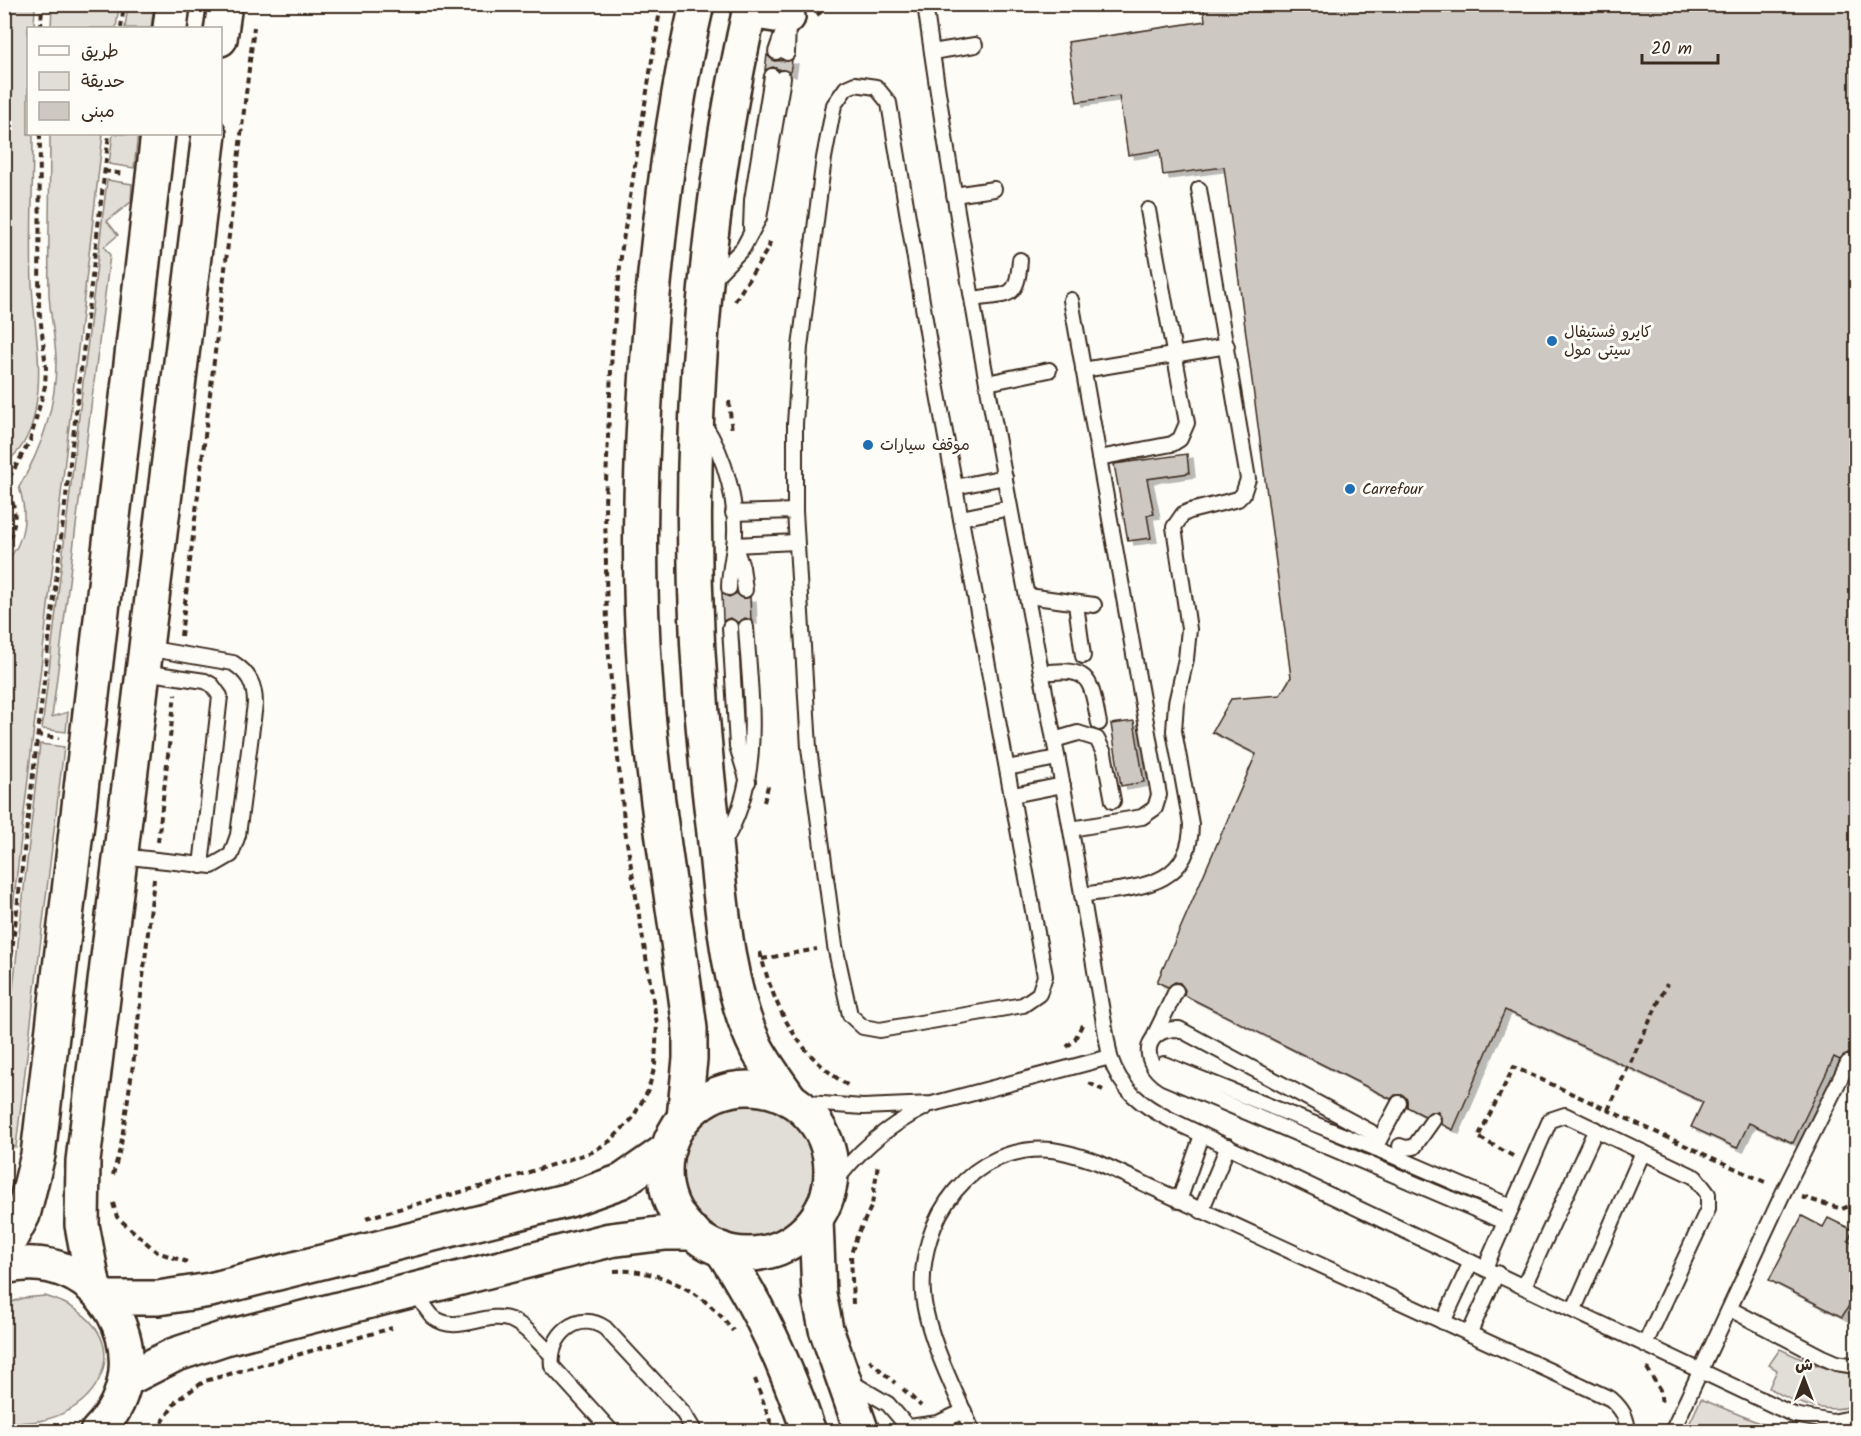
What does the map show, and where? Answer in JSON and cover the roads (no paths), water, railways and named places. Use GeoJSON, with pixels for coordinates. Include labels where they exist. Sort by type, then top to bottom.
{"type":"FeatureCollection","features":[{"type":"Feature","properties":{"kind":"street"},"geometry":{"type":"LineString","coordinates":[[170,27],[173,4]]}},
{"type":"Feature","properties":{"kind":"street"},"geometry":{"type":"LineString","coordinates":[[222,27],[225,4]]}},
{"type":"Feature","properties":{"kind":"street"},"geometry":{"type":"LineString","coordinates":[[684,1118],[690,1059],[690,1029],[645,676],[640,568],[640,461],[657,246],[672,139],[697,4]]}},
{"type":"Feature","properties":{"kind":"street"},"geometry":{"type":"LineString","coordinates":[[792,11],[750,8],[732,98],[706,285],[697,414],[695,576],[698,669],[719,889],[745,1020],[762,1057],[793,1101]]}},
{"type":"Feature","properties":{"kind":"street"},"geometry":{"type":"LineString","coordinates":[[4,1251],[23,1215],[38,1155],[158,135]]}},
{"type":"Feature","properties":{"kind":"street"},"geometry":{"type":"LineString","coordinates":[[99,1293],[85,1246],[81,1193],[209,135]]}},
{"type":"Feature","properties":{"kind":"street"},"geometry":{"type":"LineString","coordinates":[[125,1380],[174,1355],[199,1346],[610,1240],[666,1233],[707,1241],[741,1254],[763,1253],[783,1247],[801,1236],[816,1221],[830,1189],[832,1173],[826,1140],[808,1113],[793,1101],[770,1091],[746,1088],[722,1092],[701,1102],[684,1118],[668,1149],[665,1167],[669,1195],[681,1220],[707,1241],[740,1278],[774,1338],[809,1431]]}},
{"type":"Feature","properties":{"kind":"street"},"geometry":{"type":"LineString","coordinates":[[99,1293],[158,1298],[210,1290],[569,1200],[622,1181],[668,1149]]}},
{"type":"Feature","properties":{"kind":"street"},"geometry":{"type":"LineString","coordinates":[[816,1221],[819,1294],[826,1329],[862,1431]]}},
{"type":"Feature","properties":{"kind":"street"},"geometry":{"type":"LineString","coordinates":[[4,1267],[19,1264],[46,1265],[71,1273],[99,1293],[117,1316],[124,1337],[127,1359],[125,1380],[111,1416],[97,1431]]}},
{"type":"Feature","properties":{"kind":"lane"},"geometry":{"type":"LineString","coordinates":[[925,4],[954,195],[1071,829],[1110,1058],[1124,1086],[1141,1104],[1202,1135],[1794,1415],[1832,1422],[1857,1417]]}},
{"type":"Feature","properties":{"kind":"lane"},"geometry":{"type":"LineString","coordinates":[[782,53],[792,11]]}},
{"type":"Feature","properties":{"kind":"lane"},"geometry":{"type":"LineString","coordinates":[[932,52],[975,45]]}},
{"type":"Feature","properties":{"kind":"lane"},"geometry":{"type":"LineString","coordinates":[[706,285],[732,262],[751,233],[761,209],[778,77]]}},
{"type":"Feature","properties":{"kind":"lane"},"geometry":{"type":"LineString","coordinates":[[855,84],[876,87],[889,103],[955,487],[1046,976],[1042,989],[1034,999],[1017,1006],[871,1030],[856,1022],[847,1007],[835,946],[809,748],[795,511],[795,424],[800,346],[824,158],[834,105],[846,88],[855,84]]}},
{"type":"Feature","properties":{"kind":"lane"},"geometry":{"type":"LineString","coordinates":[[954,195],[994,189]]}},
{"type":"Feature","properties":{"kind":"lane"},"geometry":{"type":"LineString","coordinates":[[1082,895],[1152,884],[1166,877],[1186,854],[1191,840],[1191,824],[1174,731],[1176,703],[1186,659],[1189,629],[1174,527],[1183,514],[1238,499],[1247,487],[1248,472],[1199,189]]}},
{"type":"Feature","properties":{"kind":"lane"},"geometry":{"type":"LineString","coordinates":[[1099,458],[1172,444],[1180,439],[1187,423],[1148,210]]}},
{"type":"Feature","properties":{"kind":"lane"},"geometry":{"type":"LineString","coordinates":[[973,299],[1006,294],[1016,288],[1020,260]]}},
{"type":"Feature","properties":{"kind":"lane"},"geometry":{"type":"LineString","coordinates":[[1071,300],[1158,801],[1155,808],[1142,817],[1071,829]]}},
{"type":"Feature","properties":{"kind":"lane"},"geometry":{"type":"LineString","coordinates":[[1083,370],[1227,346]]}},
{"type":"Feature","properties":{"kind":"lane"},"geometry":{"type":"LineString","coordinates":[[987,383],[1049,370]]}},
{"type":"Feature","properties":{"kind":"lane"},"geometry":{"type":"LineString","coordinates":[[697,414],[720,453],[730,490],[734,545],[729,588]]}},
{"type":"Feature","properties":{"kind":"lane"},"geometry":{"type":"LineString","coordinates":[[955,487],[1005,477]]}},
{"type":"Feature","properties":{"kind":"lane"},"geometry":{"type":"LineString","coordinates":[[961,518],[1010,508]]}},
{"type":"Feature","properties":{"kind":"lane"},"geometry":{"type":"LineString","coordinates":[[733,513],[795,511]]}},
{"type":"Feature","properties":{"kind":"lane"},"geometry":{"type":"LineString","coordinates":[[734,545],[796,542]]}},
{"type":"Feature","properties":{"kind":"lane"},"geometry":{"type":"LineString","coordinates":[[734,545],[742,567],[745,590]]}},
{"type":"Feature","properties":{"kind":"lane"},"geometry":{"type":"LineString","coordinates":[[1028,596],[1094,605]]}},
{"type":"Feature","properties":{"kind":"lane"},"geometry":{"type":"LineString","coordinates":[[1076,604],[1083,656]]}},
{"type":"Feature","properties":{"kind":"lane"},"geometry":{"type":"LineString","coordinates":[[730,627],[737,746],[748,782]]}},
{"type":"Feature","properties":{"kind":"lane"},"geometry":{"type":"LineString","coordinates":[[717,854],[736,820],[748,782],[753,744],[746,627]]}},
{"type":"Feature","properties":{"kind":"lane"},"geometry":{"type":"LineString","coordinates":[[120,856],[201,866],[223,863],[236,846],[255,691],[251,680],[233,663],[179,653],[144,660]]}},
{"type":"Feature","properties":{"kind":"lane"},"geometry":{"type":"LineString","coordinates":[[144,660],[177,676],[212,685],[220,696],[221,704],[201,866]]}},
{"type":"Feature","properties":{"kind":"lane"},"geometry":{"type":"LineString","coordinates":[[1042,673],[1065,670],[1081,675],[1092,688],[1099,723]]}},
{"type":"Feature","properties":{"kind":"lane"},"geometry":{"type":"LineString","coordinates":[[1054,740],[1078,733],[1097,739],[1104,753],[1113,801]]}},
{"type":"Feature","properties":{"kind":"lane"},"geometry":{"type":"LineString","coordinates":[[1007,768],[1058,758]]}},
{"type":"Feature","properties":{"kind":"lane"},"geometry":{"type":"LineString","coordinates":[[1012,795],[1063,785]]}},
{"type":"Feature","properties":{"kind":"lane"},"geometry":{"type":"LineString","coordinates":[[1155,1034],[1176,991]]}},
{"type":"Feature","properties":{"kind":"lane"},"geometry":{"type":"LineString","coordinates":[[1371,1132],[1179,1029],[1162,1031],[1151,1043],[1149,1050],[1151,1066],[1166,1078],[1505,1222]]}},
{"type":"Feature","properties":{"kind":"lane"},"geometry":{"type":"LineString","coordinates":[[793,1101],[863,1107],[932,1104],[1110,1058]]}},
{"type":"Feature","properties":{"kind":"lane"},"geometry":{"type":"LineString","coordinates":[[1672,1431],[1702,1371],[1784,1191],[1848,1063]]}},
{"type":"Feature","properties":{"kind":"lane"},"geometry":{"type":"LineString","coordinates":[[1164,1064],[1375,1148],[1512,1207]]}},
{"type":"Feature","properties":{"kind":"lane"},"geometry":{"type":"LineString","coordinates":[[1375,1148],[1399,1103]]}},
{"type":"Feature","properties":{"kind":"lane"},"geometry":{"type":"LineString","coordinates":[[830,1189],[842,1172],[871,1141],[891,1126],[932,1104]]}},
{"type":"Feature","properties":{"kind":"lane"},"geometry":{"type":"LineString","coordinates":[[1469,1334],[1505,1222],[1550,1120],[1565,1115],[1695,1177],[1706,1187],[1709,1201],[1646,1344]]}},
{"type":"Feature","properties":{"kind":"lane"},"geometry":{"type":"LineString","coordinates":[[1400,1146],[1414,1147],[1433,1120]]}},
{"type":"Feature","properties":{"kind":"lane"},"geometry":{"type":"LineString","coordinates":[[1524,1286],[1596,1129]]}},
{"type":"Feature","properties":{"kind":"lane"},"geometry":{"type":"LineString","coordinates":[[1179,1201],[1202,1135]]}},
{"type":"Feature","properties":{"kind":"lane"},"geometry":{"type":"LineString","coordinates":[[1202,1211],[1228,1146]]}},
{"type":"Feature","properties":{"kind":"lane"},"geometry":{"type":"LineString","coordinates":[[973,1431],[937,1342],[923,1296],[923,1274],[932,1230],[948,1197],[977,1169],[1001,1157],[1036,1150],[1053,1150],[1097,1162],[1611,1399],[1621,1408],[1628,1422],[1628,1431]]}},
{"type":"Feature","properties":{"kind":"lane"},"geometry":{"type":"LineString","coordinates":[[1574,1309],[1643,1152]]}},
{"type":"Feature","properties":{"kind":"lane"},"geometry":{"type":"LineString","coordinates":[[1443,1322],[1471,1262]]}},
{"type":"Feature","properties":{"kind":"lane"},"geometry":{"type":"LineString","coordinates":[[414,1290],[433,1317],[464,1324],[493,1318],[511,1320],[551,1353]]}},
{"type":"Feature","properties":{"kind":"lane"},"geometry":{"type":"LineString","coordinates":[[1730,1309],[1822,1357],[1836,1363],[1857,1365]]}},
{"type":"Feature","properties":{"kind":"lane"},"geometry":{"type":"LineString","coordinates":[[612,1431],[552,1366],[551,1353],[555,1341],[573,1324],[589,1321],[597,1323],[682,1411],[695,1431]]}},
{"type":"Feature","properties":{"kind":"lane"},"geometry":{"type":"LineString","coordinates":[[842,1377],[888,1404],[910,1429],[938,1423],[964,1411]]}},
{"type":"Feature","properties":{"kind":"place","name":"كايرو فستيفال سيتى مول"},"geometry":{"type":"Point","coordinates":[1552,341]}},
{"type":"Feature","properties":{"kind":"place","name":"موقف سيارات"},"geometry":{"type":"Point","coordinates":[868,445]}},
{"type":"Feature","properties":{"kind":"place","name":"Carrefour"},"geometry":{"type":"Point","coordinates":[1350,489]}}]}
